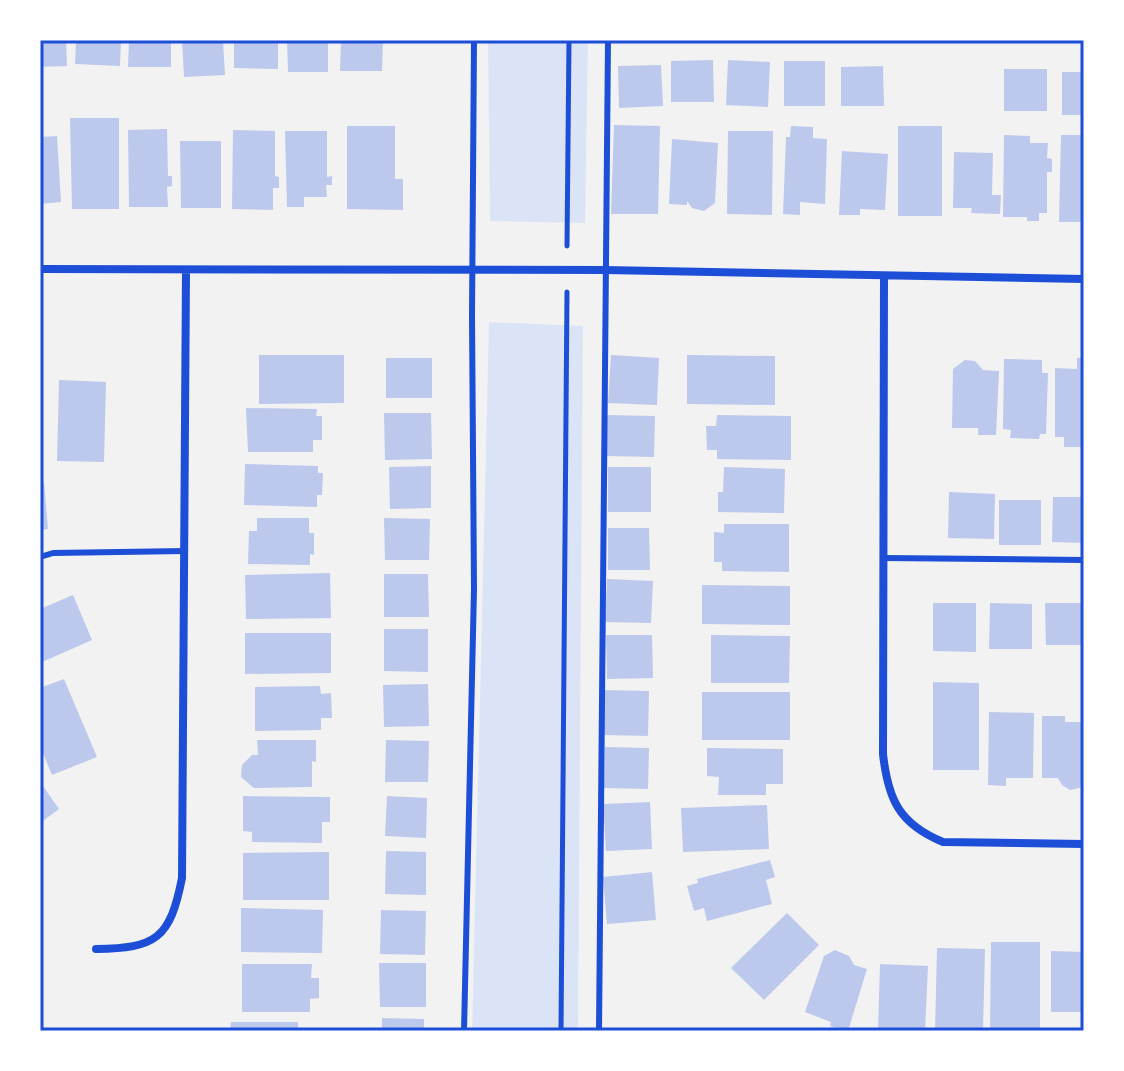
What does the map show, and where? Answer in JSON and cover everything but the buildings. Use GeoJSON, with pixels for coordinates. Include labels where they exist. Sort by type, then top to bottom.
{"type":"FeatureCollection","features":[{"type":"Feature","properties":{"kind":"street"},"geometry":{"type":"LineString","coordinates":[[40,269],[605,270],[1084,279]]}},
{"type":"Feature","properties":{"kind":"street"},"geometry":{"type":"LineString","coordinates":[[96,949],[131,948],[154,939],[170,919],[182,878],[186,271]]}},
{"type":"Feature","properties":{"kind":"street"},"geometry":{"type":"LineString","coordinates":[[884,277],[883,754],[888,790],[906,821],[924,834],[943,842],[1084,844]]}},
{"type":"Feature","properties":{"kind":"lane"},"geometry":{"type":"LineString","coordinates":[[464,1031],[474,589],[474,40]]}},
{"type":"Feature","properties":{"kind":"lane"},"geometry":{"type":"LineString","coordinates":[[599,1031],[608,40]]}},
{"type":"Feature","properties":{"kind":"lane"},"geometry":{"type":"LineString","coordinates":[[40,557],[53,553],[185,551]]}},
{"type":"Feature","properties":{"kind":"lane"},"geometry":{"type":"LineString","coordinates":[[883,558],[1084,560]]}},
{"type":"Feature","properties":{"kind":"path"},"geometry":{"type":"LineString","coordinates":[[567,246],[569,40]]}},
{"type":"Feature","properties":{"kind":"path"},"geometry":{"type":"LineString","coordinates":[[561,1031],[567,299]]}},
{"type":"Feature","properties":{"kind":"shaded area"},"geometry":{"type":"Polygon","coordinates":[[[488,40],[588,40],[585,223],[490,221],[488,40]]]}},
{"type":"Feature","properties":{"kind":"shaded area"},"geometry":{"type":"Polygon","coordinates":[[[489,322],[583,326],[578,1031],[472,1031],[489,322]]]}}]}
